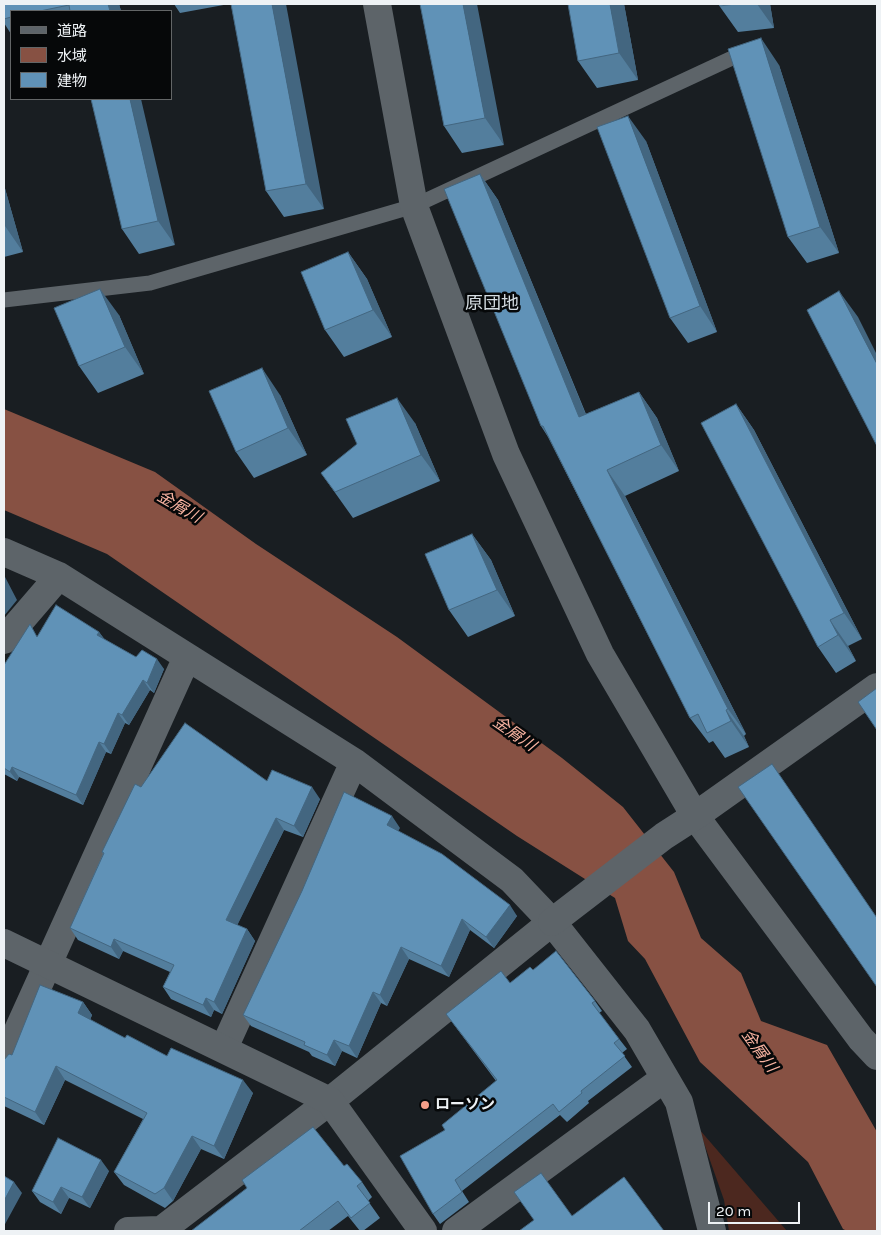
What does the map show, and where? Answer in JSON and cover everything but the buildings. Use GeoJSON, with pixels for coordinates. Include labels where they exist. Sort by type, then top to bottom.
{"type":"FeatureCollection","features":[{"type":"Feature","properties":{"kind":"street"},"geometry":{"type":"LineString","coordinates":[[377,4],[414,206],[506,454],[600,654],[695,816],[861,1039],[877,1056]]}},
{"type":"Feature","properties":{"kind":"street"},"geometry":{"type":"LineString","coordinates":[[4,552],[59,576],[354,762],[512,880],[552,922],[636,1030],[679,1102],[712,1231]]}},
{"type":"Feature","properties":{"kind":"street"},"geometry":{"type":"LineString","coordinates":[[4,640],[59,576]]}},
{"type":"Feature","properties":{"kind":"street"},"geometry":{"type":"LineString","coordinates":[[4,1061],[187,657]]}},
{"type":"Feature","properties":{"kind":"street"},"geometry":{"type":"LineString","coordinates":[[128,1231],[160,1231],[330,1101],[552,922],[664,836],[877,687]]}},
{"type":"Feature","properties":{"kind":"street"},"geometry":{"type":"LineString","coordinates":[[224,1048],[354,762]]}},
{"type":"Feature","properties":{"kind":"street"},"geometry":{"type":"LineString","coordinates":[[4,943],[48,962],[330,1101],[423,1231]]}},
{"type":"Feature","properties":{"kind":"street"},"geometry":{"type":"LineString","coordinates":[[456,1231],[665,1078]]}},
{"type":"Feature","properties":{"kind":"lane"},"geometry":{"type":"LineString","coordinates":[[4,300],[150,283],[414,206],[730,59]]}},
{"type":"Feature","properties":{"kind":"shaded area"},"geometry":{"type":"Polygon","coordinates":[[[699,1129],[787,1231],[729,1231],[724,1200],[699,1129]]]}},
{"type":"Feature","properties":{"kind":"water","name":"金屑川"},"geometry":{"type":"Polygon","coordinates":[[[4,409],[155,472],[256,544],[397,637],[562,758],[623,807],[674,872],[701,938],[741,973],[761,1021],[827,1045],[877,1132],[877,1231],[847,1231],[843,1229],[808,1162],[700,1062],[645,959],[628,941],[615,898],[517,836],[107,554],[4,510],[4,409]]]}},
{"type":"Feature","properties":{"kind":"place","name":"ローソン"},"geometry":{"type":"Point","coordinates":[425,1105]}},
{"type":"Feature","properties":{"kind":"district","name":"原団地"},"geometry":{"type":"Point","coordinates":[492,304]}}]}
